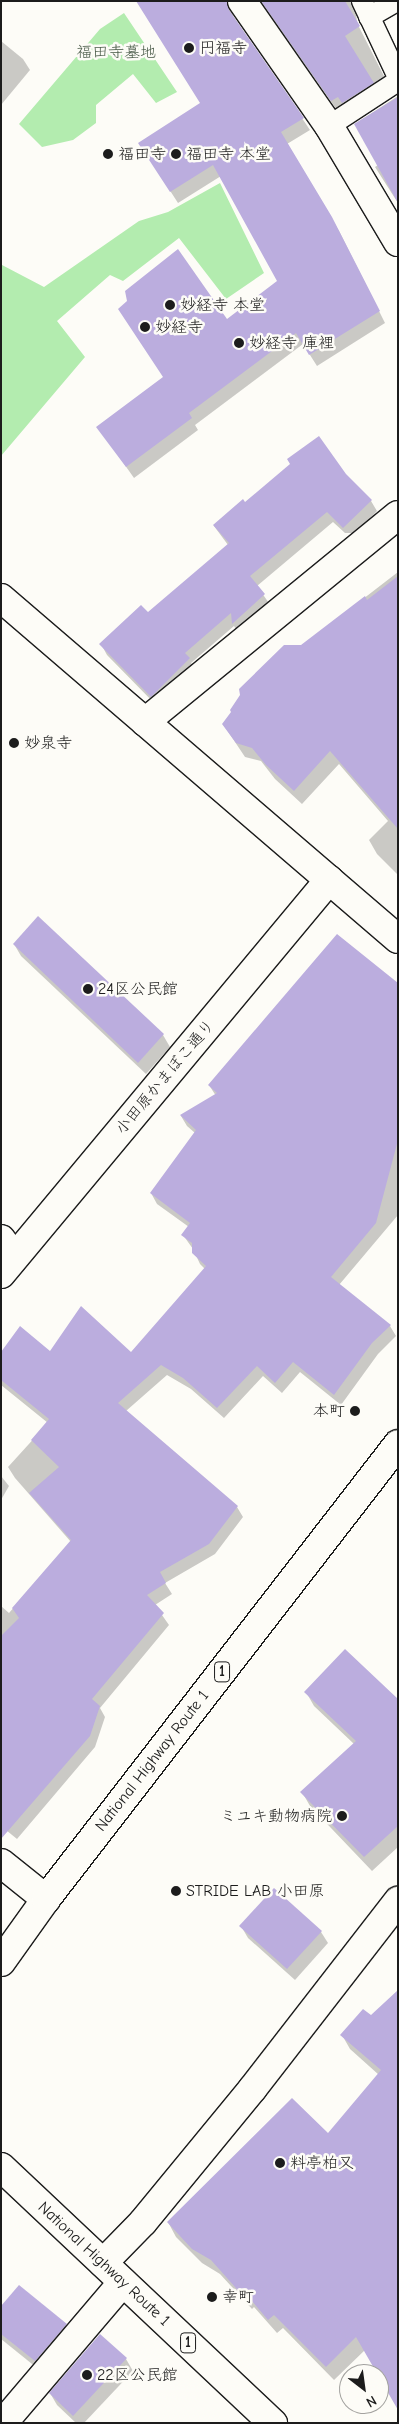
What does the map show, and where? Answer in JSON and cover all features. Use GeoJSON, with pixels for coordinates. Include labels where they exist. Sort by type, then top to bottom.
{"type":"FeatureCollection","features":[{"type":"Feature","properties":{"kind":"main road"},"geometry":{"type":"LineString","coordinates":[[242,1],[329,126],[398,242]]}},
{"type":"Feature","properties":{"kind":"main road"},"geometry":{"type":"LineString","coordinates":[[145,722],[398,515]]}},
{"type":"Feature","properties":{"kind":"main road"},"geometry":{"type":"LineString","coordinates":[[1,598],[398,939]]}},
{"type":"Feature","properties":{"kind":"main road","name":"小田原かまぼこ通り"},"geometry":{"type":"LineString","coordinates":[[6,1257],[329,880]]}},
{"type":"Feature","properties":{"kind":"main road","name":"National Highway Route 1"},"geometry":{"type":"LineString","coordinates":[[1,1962],[46,1899],[398,1444]]}},
{"type":"Feature","properties":{"kind":"main road"},"geometry":{"type":"LineString","coordinates":[[1,1863],[46,1899]]}},
{"type":"Feature","properties":{"kind":"main road"},"geometry":{"type":"LineString","coordinates":[[103,2263],[143,2222],[253,2088],[398,1902]]}},
{"type":"Feature","properties":{"kind":"main road","name":"National Highway Route 1"},"geometry":{"type":"LineString","coordinates":[[1,2167],[273,2423]]}},
{"type":"Feature","properties":{"kind":"main road"},"geometry":{"type":"LineString","coordinates":[[3,2423],[123,2282]]}},
{"type":"Feature","properties":{"kind":"lane"},"geometry":{"type":"LineString","coordinates":[[397,1],[365,9],[398,77]]}},
{"type":"Feature","properties":{"kind":"lane"},"geometry":{"type":"LineString","coordinates":[[329,126],[398,81]]}},
{"type":"Feature","properties":{"kind":"green space","name":"福田寺墓地"},"geometry":{"type":"Polygon","coordinates":[[[124,13],[177,92],[156,103],[133,74],[96,105],[96,123],[73,140],[42,147],[19,124],[100,29],[124,13]]]}},
{"type":"Feature","properties":{"kind":"green space"},"geometry":{"type":"Polygon","coordinates":[[[220,183],[264,273],[226,299],[179,238],[123,281],[110,275],[57,321],[85,357],[1,456],[2,265],[44,287],[139,221],[168,212],[220,183]]]}},
{"type":"Feature","properties":{"kind":"building"},"geometry":{"type":"Polygon","coordinates":[[[136,1],[227,1],[229,10],[304,118],[281,132],[332,217],[380,311],[309,355],[296,333],[189,413],[192,418],[126,467],[96,427],[163,377],[118,309],[127,301],[125,291],[178,249],[227,319],[277,281],[213,165],[170,192],[138,143],[200,103],[136,1]]]}},
{"type":"Feature","properties":{"kind":"building"},"geometry":{"type":"Polygon","coordinates":[[[261,1],[345,1],[360,26],[345,36],[374,83],[342,103],[338,97],[331,101],[261,1]]]}},
{"type":"Feature","properties":{"kind":"building"},"geometry":{"type":"Polygon","coordinates":[[[398,97],[398,203],[354,124],[398,97]]]}},
{"type":"Feature","properties":{"kind":"building"},"geometry":{"type":"Polygon","coordinates":[[[319,436],[346,474],[372,500],[343,528],[327,512],[250,576],[265,594],[232,624],[231,613],[185,653],[190,658],[151,697],[99,644],[141,605],[148,612],[229,543],[213,525],[243,499],[245,502],[290,464],[287,459],[319,436]]]}},
{"type":"Feature","properties":{"kind":"building"},"geometry":{"type":"Polygon","coordinates":[[[398,576],[398,829],[330,751],[294,791],[266,765],[252,748],[236,743],[222,724],[240,695],[239,689],[284,645],[301,645],[365,596],[367,600],[398,576]]]}},
{"type":"Feature","properties":{"kind":"building","name":"24区公民館"},"geometry":{"type":"Polygon","coordinates":[[[38,916],[164,1034],[138,1063],[13,944],[38,916]]]}},
{"type":"Feature","properties":{"kind":"building"},"geometry":{"type":"Polygon","coordinates":[[[337,934],[398,983],[398,1140],[376,1223],[331,1277],[391,1325],[372,1343],[334,1395],[293,1362],[275,1383],[257,1366],[217,1408],[183,1378],[161,1365],[118,1403],[238,1506],[209,1544],[160,1572],[166,1583],[147,1595],[164,1613],[92,1699],[100,1706],[90,1736],[1,1839],[1,1636],[19,1618],[12,1608],[71,1540],[29,1493],[59,1467],[31,1440],[49,1419],[1,1380],[1,1352],[20,1326],[50,1351],[81,1306],[131,1352],[206,1266],[192,1253],[192,1243],[181,1235],[190,1223],[150,1193],[196,1130],[180,1115],[217,1093],[208,1085],[337,934]]]}},
{"type":"Feature","properties":{"kind":"building"},"geometry":{"type":"Polygon","coordinates":[[[345,1649],[398,1699],[398,1826],[364,1857],[300,1792],[356,1741],[304,1692],[345,1649]]]}},
{"type":"Feature","properties":{"kind":"building"},"geometry":{"type":"Polygon","coordinates":[[[274,1888],[322,1931],[287,1969],[239,1926],[274,1888]]]}},
{"type":"Feature","properties":{"kind":"building"},"geometry":{"type":"Polygon","coordinates":[[[398,1990],[398,2410],[389,2394],[389,2364],[372,2364],[356,2337],[326,2367],[274,2315],[268,2320],[246,2294],[243,2296],[211,2260],[192,2249],[167,2222],[292,2098],[328,2133],[381,2070],[340,2035],[363,2009],[371,2015],[398,1990]]]}},
{"type":"Feature","properties":{"kind":"building"},"geometry":{"type":"Polygon","coordinates":[[[19,2285],[67,2324],[35,2361],[1,2334],[1,2306],[19,2285]]]}},
{"type":"Feature","properties":{"kind":"building","name":"22区公民館"},"geometry":{"type":"Polygon","coordinates":[[[100,2334],[127,2358],[73,2416],[49,2393],[100,2334]]]}},
{"type":"Feature","properties":{"kind":"place","name":"円福寺"},"geometry":{"type":"Point","coordinates":[189,48]}},
{"type":"Feature","properties":{"kind":"place","name":"福田寺"},"geometry":{"type":"Point","coordinates":[108,154]}},
{"type":"Feature","properties":{"kind":"place","name":"福田寺 本堂"},"geometry":{"type":"Point","coordinates":[176,154]}},
{"type":"Feature","properties":{"kind":"place","name":"妙経寺 本堂"},"geometry":{"type":"Point","coordinates":[170,305]}},
{"type":"Feature","properties":{"kind":"place","name":"妙経寺"},"geometry":{"type":"Point","coordinates":[145,327]}},
{"type":"Feature","properties":{"kind":"place","name":"妙経寺 庫裡"},"geometry":{"type":"Point","coordinates":[239,343]}},
{"type":"Feature","properties":{"kind":"place","name":"妙泉寺"},"geometry":{"type":"Point","coordinates":[14,743]}},
{"type":"Feature","properties":{"kind":"place","name":"24区公民館"},"geometry":{"type":"Point","coordinates":[88,989]}},
{"type":"Feature","properties":{"kind":"place","name":"本町"},"geometry":{"type":"Point","coordinates":[355,1411]}},
{"type":"Feature","properties":{"kind":"place","name":"ミユキ動物病院"},"geometry":{"type":"Point","coordinates":[342,1816]}},
{"type":"Feature","properties":{"kind":"place","name":"STRIDE LAB 小田原"},"geometry":{"type":"Point","coordinates":[176,1891]}},
{"type":"Feature","properties":{"kind":"place","name":"料亭柏又"},"geometry":{"type":"Point","coordinates":[280,2163]}},
{"type":"Feature","properties":{"kind":"place","name":"幸町"},"geometry":{"type":"Point","coordinates":[212,2297]}},
{"type":"Feature","properties":{"kind":"place","name":"22区公民館"},"geometry":{"type":"Point","coordinates":[87,2375]}}]}
